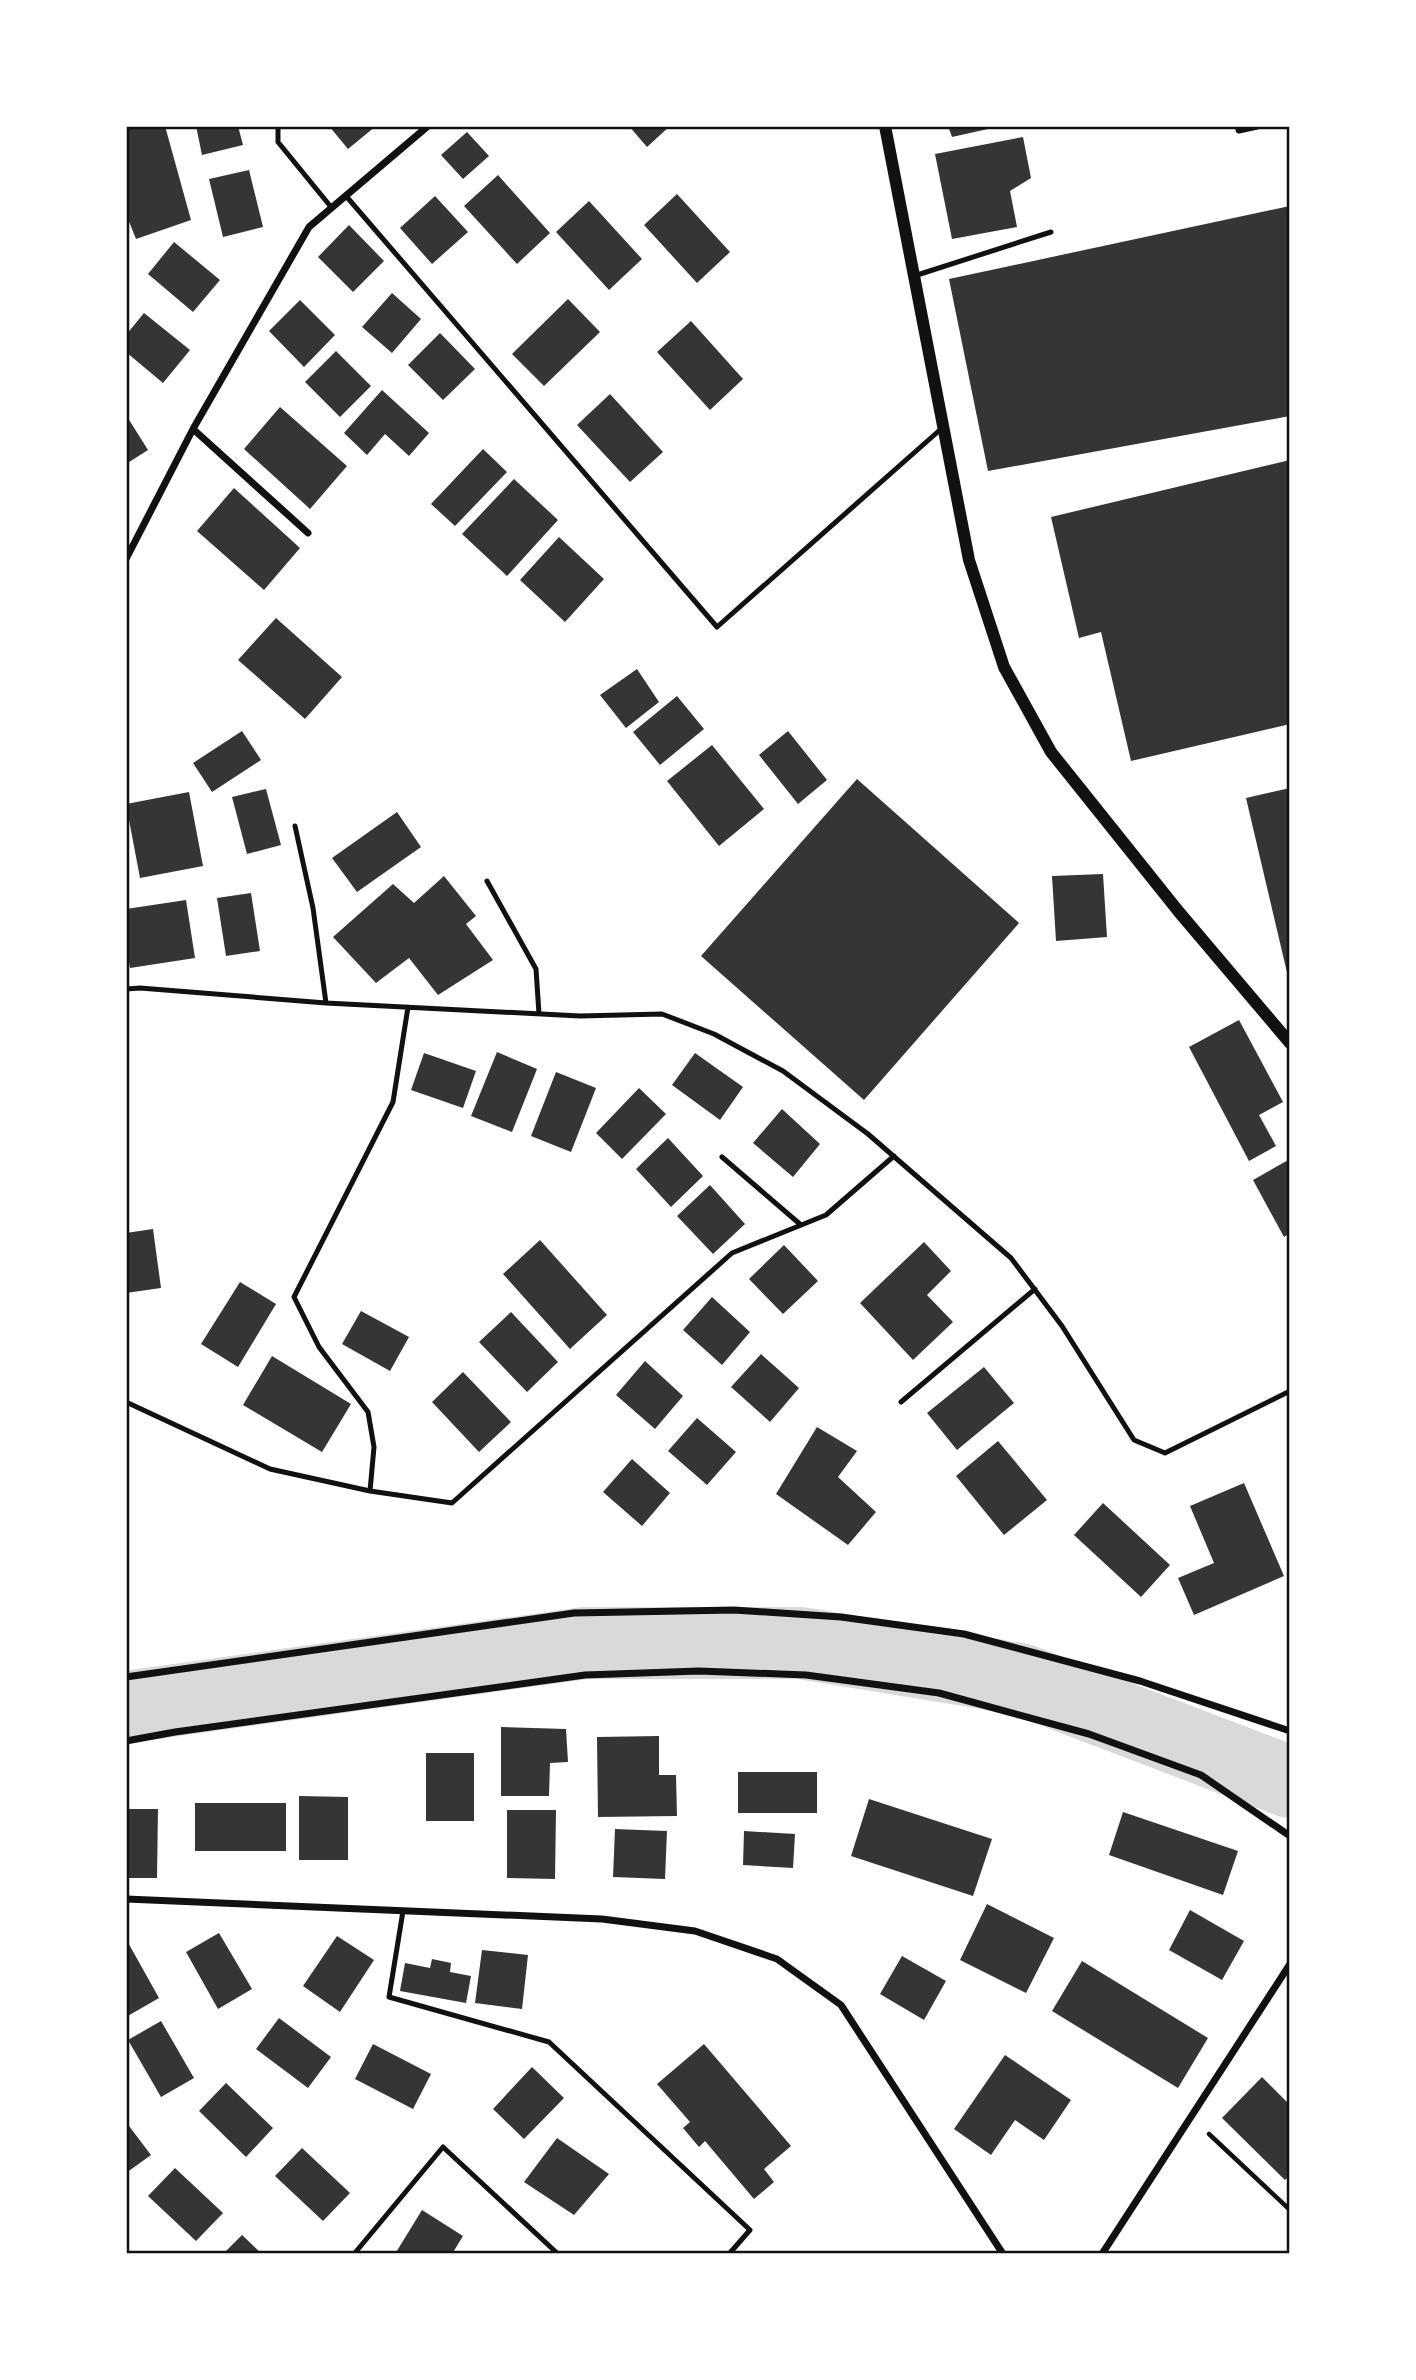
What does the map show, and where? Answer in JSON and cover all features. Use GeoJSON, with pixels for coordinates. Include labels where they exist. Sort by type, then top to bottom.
{"type":"FeatureCollection","features":[{"type":"Feature","properties":{"kind":"street"},"geometry":{"type":"LineString","coordinates":[[126,559],[193,429],[309,227],[428,126]]}},
{"type":"Feature","properties":{"kind":"street"},"geometry":{"type":"LineString","coordinates":[[884,126],[968,560],[1004,667],[1051,752],[1179,912],[1290,1043]]}},
{"type":"Feature","properties":{"kind":"street"},"geometry":{"type":"LineString","coordinates":[[1238,128],[1258,126]]}},
{"type":"Feature","properties":{"kind":"street"},"geometry":{"type":"LineString","coordinates":[[193,429],[308,533]]}},
{"type":"Feature","properties":{"kind":"street"},"geometry":{"type":"LineString","coordinates":[[126,1677],[574,1614],[734,1610],[841,1617],[964,1634],[1140,1681],[1290,1731]]}},
{"type":"Feature","properties":{"kind":"street"},"geometry":{"type":"LineString","coordinates":[[126,1741],[585,1675],[699,1671],[806,1675],[939,1693],[1089,1734],[1201,1775],[1290,1836]]}},
{"type":"Feature","properties":{"kind":"street"},"geometry":{"type":"LineString","coordinates":[[126,1899],[602,1919],[695,1931],[777,1959],[841,2005],[1003,2254]]}},
{"type":"Feature","properties":{"kind":"street"},"geometry":{"type":"LineString","coordinates":[[1102,2254],[1290,1964]]}},
{"type":"Feature","properties":{"kind":"lane"},"geometry":{"type":"LineString","coordinates":[[278,126],[278,142],[331,208]]}},
{"type":"Feature","properties":{"kind":"lane"},"geometry":{"type":"LineString","coordinates":[[346,195],[717,627],[943,428]]}},
{"type":"Feature","properties":{"kind":"lane"},"geometry":{"type":"LineString","coordinates":[[913,276],[1051,232]]}},
{"type":"Feature","properties":{"kind":"lane"},"geometry":{"type":"LineString","coordinates":[[295,826],[313,908],[326,1003]]}},
{"type":"Feature","properties":{"kind":"lane"},"geometry":{"type":"LineString","coordinates":[[487,881],[537,970],[539,1014]]}},
{"type":"Feature","properties":{"kind":"lane"},"geometry":{"type":"LineString","coordinates":[[126,989],[326,1003],[580,1016],[662,1014],[714,1034],[783,1071],[868,1134],[1011,1258],[1062,1326],[1134,1440],[1165,1453],[1290,1391]]}},
{"type":"Feature","properties":{"kind":"lane"},"geometry":{"type":"LineString","coordinates":[[370,1491],[374,1447],[368,1412],[319,1347],[294,1297],[393,1102],[408,1007]]}},
{"type":"Feature","properties":{"kind":"lane"},"geometry":{"type":"LineString","coordinates":[[126,1402],[270,1469],[370,1491],[452,1503],[732,1253],[826,1215],[894,1156]]}},
{"type":"Feature","properties":{"kind":"lane"},"geometry":{"type":"LineString","coordinates":[[722,1157],[801,1225]]}},
{"type":"Feature","properties":{"kind":"lane"},"geometry":{"type":"LineString","coordinates":[[901,1402],[1035,1289]]}},
{"type":"Feature","properties":{"kind":"lane"},"geometry":{"type":"LineString","coordinates":[[402,1911],[389,1997],[549,2042],[750,2230],[729,2254]]}},
{"type":"Feature","properties":{"kind":"lane"},"geometry":{"type":"LineString","coordinates":[[354,2254],[443,2147],[558,2254]]}},
{"type":"Feature","properties":{"kind":"path"},"geometry":{"type":"LineString","coordinates":[[1191,2116],[1290,2210]]}},
{"type":"Feature","properties":{"kind":"building"},"geometry":{"type":"Polygon","coordinates":[[[126,126],[165,126],[191,220],[136,239],[126,214],[126,126]]]}},
{"type":"Feature","properties":{"kind":"building"},"geometry":{"type":"Polygon","coordinates":[[[196,126],[238,126],[243,145],[202,155],[196,126]]]}},
{"type":"Feature","properties":{"kind":"building"},"geometry":{"type":"Polygon","coordinates":[[[329,126],[376,126],[348,149],[329,126]]]}},
{"type":"Feature","properties":{"kind":"building"},"geometry":{"type":"Polygon","coordinates":[[[629,126],[670,126],[647,147],[629,126]]]}},
{"type":"Feature","properties":{"kind":"building"},"geometry":{"type":"Polygon","coordinates":[[[948,126],[997,126],[997,127],[952,137],[948,126]]]}},
{"type":"Feature","properties":{"kind":"building"},"geometry":{"type":"Polygon","coordinates":[[[467,132],[489,156],[463,179],[441,155],[467,132]]]}},
{"type":"Feature","properties":{"kind":"building"},"geometry":{"type":"Polygon","coordinates":[[[1023,137],[1031,178],[1010,191],[1017,227],[952,239],[935,154],[1023,137]]]}},
{"type":"Feature","properties":{"kind":"building"},"geometry":{"type":"Polygon","coordinates":[[[249,170],[263,227],[223,237],[209,179],[249,170]]]}},
{"type":"Feature","properties":{"kind":"building"},"geometry":{"type":"Polygon","coordinates":[[[498,175],[550,233],[517,264],[464,206],[498,175]]]}},
{"type":"Feature","properties":{"kind":"building"},"geometry":{"type":"Polygon","coordinates":[[[677,194],[730,252],[697,283],[644,225],[677,194]]]}},
{"type":"Feature","properties":{"kind":"building"},"geometry":{"type":"Polygon","coordinates":[[[435,196],[468,232],[432,264],[400,228],[435,196]]]}},
{"type":"Feature","properties":{"kind":"building"},"geometry":{"type":"Polygon","coordinates":[[[589,201],[642,259],[609,290],[556,232],[589,201]]]}},
{"type":"Feature","properties":{"kind":"building"},"geometry":{"type":"Polygon","coordinates":[[[1290,206],[1290,416],[988,471],[949,279],[1290,206]]]}},
{"type":"Feature","properties":{"kind":"building"},"geometry":{"type":"Polygon","coordinates":[[[349,225],[384,261],[353,292],[318,257],[349,225]]]}},
{"type":"Feature","properties":{"kind":"building"},"geometry":{"type":"Polygon","coordinates":[[[174,242],[220,280],[193,312],[148,274],[174,242]]]}},
{"type":"Feature","properties":{"kind":"building"},"geometry":{"type":"Polygon","coordinates":[[[392,293],[421,319],[392,353],[362,327],[392,293]]]}},
{"type":"Feature","properties":{"kind":"building"},"geometry":{"type":"Polygon","coordinates":[[[568,299],[600,332],[544,386],[512,354],[568,299]]]}},
{"type":"Feature","properties":{"kind":"building"},"geometry":{"type":"Polygon","coordinates":[[[300,300],[335,335],[304,367],[269,331],[300,300]]]}},
{"type":"Feature","properties":{"kind":"building"},"geometry":{"type":"Polygon","coordinates":[[[144,313],[190,350],[163,383],[126,352],[126,335],[144,313]]]}},
{"type":"Feature","properties":{"kind":"building"},"geometry":{"type":"Polygon","coordinates":[[[691,321],[743,379],[710,410],[657,352],[691,321]]]}},
{"type":"Feature","properties":{"kind":"building"},"geometry":{"type":"Polygon","coordinates":[[[440,333],[475,369],[443,400],[408,365],[440,333]]]}},
{"type":"Feature","properties":{"kind":"building"},"geometry":{"type":"Polygon","coordinates":[[[336,351],[371,386],[340,417],[305,382],[336,351]]]}},
{"type":"Feature","properties":{"kind":"building"},"geometry":{"type":"Polygon","coordinates":[[[382,390],[429,433],[409,456],[385,434],[367,455],[344,433],[382,390]]]}},
{"type":"Feature","properties":{"kind":"building"},"geometry":{"type":"Polygon","coordinates":[[[610,394],[663,452],[630,482],[577,425],[610,394]]]}},
{"type":"Feature","properties":{"kind":"building"},"geometry":{"type":"Polygon","coordinates":[[[280,407],[347,466],[310,509],[244,449],[280,407]]]}},
{"type":"Feature","properties":{"kind":"building"},"geometry":{"type":"Polygon","coordinates":[[[126,415],[148,450],[126,464],[126,415]]]}},
{"type":"Feature","properties":{"kind":"building"},"geometry":{"type":"Polygon","coordinates":[[[483,449],[507,472],[455,526],[431,504],[483,449]]]}},
{"type":"Feature","properties":{"kind":"building"},"geometry":{"type":"Polygon","coordinates":[[[1290,460],[1290,724],[1131,761],[1101,632],[1079,638],[1051,517],[1290,460]]]}},
{"type":"Feature","properties":{"kind":"building"},"geometry":{"type":"Polygon","coordinates":[[[514,479],[558,520],[507,576],[462,534],[514,479]]]}},
{"type":"Feature","properties":{"kind":"building"},"geometry":{"type":"Polygon","coordinates":[[[234,488],[300,548],[264,590],[197,531],[234,488]]]}},
{"type":"Feature","properties":{"kind":"building"},"geometry":{"type":"Polygon","coordinates":[[[559,537],[604,579],[565,622],[520,580],[559,537]]]}},
{"type":"Feature","properties":{"kind":"building"},"geometry":{"type":"Polygon","coordinates":[[[276,618],[342,677],[305,719],[238,660],[276,618]]]}},
{"type":"Feature","properties":{"kind":"building"},"geometry":{"type":"Polygon","coordinates":[[[637,669],[659,702],[626,728],[600,695],[637,669]]]}},
{"type":"Feature","properties":{"kind":"building"},"geometry":{"type":"Polygon","coordinates":[[[677,696],[704,729],[660,765],[633,732],[677,696]]]}},
{"type":"Feature","properties":{"kind":"building"},"geometry":{"type":"Polygon","coordinates":[[[242,731],[261,760],[212,792],[193,763],[242,731]]]}},
{"type":"Feature","properties":{"kind":"building"},"geometry":{"type":"Polygon","coordinates":[[[788,731],[827,780],[798,804],[759,755],[788,731]]]}},
{"type":"Feature","properties":{"kind":"building"},"geometry":{"type":"Polygon","coordinates":[[[712,745],[764,809],[719,846],[667,781],[712,745]]]}},
{"type":"Feature","properties":{"kind":"building"},"geometry":{"type":"Polygon","coordinates":[[[857,779],[1019,923],[864,1100],[701,956],[857,779]]]}},
{"type":"Feature","properties":{"kind":"building"},"geometry":{"type":"Polygon","coordinates":[[[1290,788],[1290,981],[1289,981],[1246,798],[1290,788]]]}},
{"type":"Feature","properties":{"kind":"building"},"geometry":{"type":"Polygon","coordinates":[[[266,789],[281,845],[247,854],[232,797],[266,789]]]}},
{"type":"Feature","properties":{"kind":"building"},"geometry":{"type":"Polygon","coordinates":[[[189,792],[203,866],[140,878],[126,804],[189,792]]]}},
{"type":"Feature","properties":{"kind":"building"},"geometry":{"type":"Polygon","coordinates":[[[397,812],[421,847],[357,892],[332,858],[397,812]]]}},
{"type":"Feature","properties":{"kind":"building"},"geometry":{"type":"Polygon","coordinates":[[[1103,874],[1107,937],[1056,941],[1052,876],[1103,874]]]}},
{"type":"Feature","properties":{"kind":"building"},"geometry":{"type":"Polygon","coordinates":[[[444,876],[476,916],[466,924],[493,960],[438,995],[409,958],[376,983],[333,937],[393,884],[414,903],[444,876]]]}},
{"type":"Feature","properties":{"kind":"building"},"geometry":{"type":"Polygon","coordinates":[[[251,893],[260,951],[226,956],[217,898],[251,893]]]}},
{"type":"Feature","properties":{"kind":"building"},"geometry":{"type":"Polygon","coordinates":[[[186,900],[195,958],[130,968],[126,945],[126,909],[186,900]]]}},
{"type":"Feature","properties":{"kind":"building"},"geometry":{"type":"Polygon","coordinates":[[[1239,1020],[1283,1102],[1259,1115],[1276,1146],[1249,1161],[1189,1047],[1239,1020]]]}},
{"type":"Feature","properties":{"kind":"building"},"geometry":{"type":"Polygon","coordinates":[[[497,1052],[537,1069],[512,1132],[471,1116],[497,1052]]]}},
{"type":"Feature","properties":{"kind":"building"},"geometry":{"type":"Polygon","coordinates":[[[424,1053],[476,1071],[463,1108],[411,1090],[424,1053]]]}},
{"type":"Feature","properties":{"kind":"building"},"geometry":{"type":"Polygon","coordinates":[[[695,1053],[743,1087],[720,1120],[672,1085],[695,1053]]]}},
{"type":"Feature","properties":{"kind":"building"},"geometry":{"type":"Polygon","coordinates":[[[556,1072],[596,1088],[571,1152],[531,1136],[556,1072]]]}},
{"type":"Feature","properties":{"kind":"building"},"geometry":{"type":"Polygon","coordinates":[[[639,1088],[666,1114],[622,1159],[596,1133],[639,1088]]]}},
{"type":"Feature","properties":{"kind":"building"},"geometry":{"type":"Polygon","coordinates":[[[782,1109],[820,1144],[793,1177],[753,1143],[782,1109]]]}},
{"type":"Feature","properties":{"kind":"building"},"geometry":{"type":"Polygon","coordinates":[[[668,1138],[703,1176],[671,1207],[636,1169],[668,1138]]]}},
{"type":"Feature","properties":{"kind":"building"},"geometry":{"type":"Polygon","coordinates":[[[1290,1159],[1290,1233],[1284,1237],[1253,1180],[1290,1159]]]}},
{"type":"Feature","properties":{"kind":"building"},"geometry":{"type":"Polygon","coordinates":[[[710,1185],[745,1224],[713,1254],[677,1216],[710,1185]]]}},
{"type":"Feature","properties":{"kind":"building"},"geometry":{"type":"Polygon","coordinates":[[[153,1229],[161,1288],[126,1293],[126,1233],[153,1229]]]}},
{"type":"Feature","properties":{"kind":"building"},"geometry":{"type":"Polygon","coordinates":[[[540,1240],[607,1315],[570,1349],[503,1274],[540,1240]]]}},
{"type":"Feature","properties":{"kind":"building"},"geometry":{"type":"Polygon","coordinates":[[[924,1242],[951,1271],[927,1295],[953,1322],[913,1360],[860,1303],[924,1242]]]}},
{"type":"Feature","properties":{"kind":"building"},"geometry":{"type":"Polygon","coordinates":[[[784,1245],[818,1281],[783,1314],[749,1279],[784,1245]]]}},
{"type":"Feature","properties":{"kind":"building"},"geometry":{"type":"Polygon","coordinates":[[[240,1282],[276,1304],[238,1367],[201,1344],[240,1282]]]}},
{"type":"Feature","properties":{"kind":"building"},"geometry":{"type":"Polygon","coordinates":[[[712,1297],[750,1332],[722,1365],[683,1330],[712,1297]]]}},
{"type":"Feature","properties":{"kind":"building"},"geometry":{"type":"Polygon","coordinates":[[[361,1311],[409,1337],[390,1371],[342,1344],[361,1311]]]}},
{"type":"Feature","properties":{"kind":"building"},"geometry":{"type":"Polygon","coordinates":[[[511,1312],[558,1362],[527,1392],[479,1342],[511,1312]]]}},
{"type":"Feature","properties":{"kind":"building"},"geometry":{"type":"Polygon","coordinates":[[[761,1354],[799,1388],[770,1422],[731,1387],[761,1354]]]}},
{"type":"Feature","properties":{"kind":"building"},"geometry":{"type":"Polygon","coordinates":[[[272,1356],[351,1404],[322,1452],[243,1405],[272,1356]]]}},
{"type":"Feature","properties":{"kind":"building"},"geometry":{"type":"Polygon","coordinates":[[[645,1361],[683,1396],[655,1429],[616,1395],[645,1361]]]}},
{"type":"Feature","properties":{"kind":"building"},"geometry":{"type":"Polygon","coordinates":[[[984,1367],[1014,1403],[957,1450],[927,1413],[984,1367]]]}},
{"type":"Feature","properties":{"kind":"building"},"geometry":{"type":"Polygon","coordinates":[[[463,1372],[511,1422],[479,1452],[432,1402],[463,1372]]]}},
{"type":"Feature","properties":{"kind":"building"},"geometry":{"type":"Polygon","coordinates":[[[697,1418],[736,1452],[707,1485],[668,1451],[697,1418]]]}},
{"type":"Feature","properties":{"kind":"building"},"geometry":{"type":"Polygon","coordinates":[[[817,1427],[857,1451],[838,1477],[876,1512],[848,1545],[776,1494],[817,1427]]]}},
{"type":"Feature","properties":{"kind":"building"},"geometry":{"type":"Polygon","coordinates":[[[998,1441],[1047,1500],[1004,1535],[956,1476],[998,1441]]]}},
{"type":"Feature","properties":{"kind":"building"},"geometry":{"type":"Polygon","coordinates":[[[632,1459],[670,1493],[642,1526],[603,1492],[632,1459]]]}},
{"type":"Feature","properties":{"kind":"building"},"geometry":{"type":"Polygon","coordinates":[[[1244,1483],[1284,1576],[1194,1615],[1178,1578],[1214,1563],[1190,1506],[1244,1483]]]}},
{"type":"Feature","properties":{"kind":"building"},"geometry":{"type":"Polygon","coordinates":[[[1103,1503],[1170,1565],[1141,1597],[1074,1535],[1103,1503]]]}},
{"type":"Feature","properties":{"kind":"building"},"geometry":{"type":"Polygon","coordinates":[[[501,1727],[566,1729],[568,1762],[550,1763],[549,1796],[501,1796],[501,1727]]]}},
{"type":"Feature","properties":{"kind":"building"},"geometry":{"type":"Polygon","coordinates":[[[659,1736],[659,1775],[676,1775],[677,1816],[598,1817],[597,1737],[659,1736]]]}},
{"type":"Feature","properties":{"kind":"building"},"geometry":{"type":"Polygon","coordinates":[[[426,1753],[474,1753],[474,1821],[426,1821],[426,1753]]]}},
{"type":"Feature","properties":{"kind":"building"},"geometry":{"type":"Polygon","coordinates":[[[738,1772],[817,1772],[817,1813],[738,1813],[738,1772]]]}},
{"type":"Feature","properties":{"kind":"building"},"geometry":{"type":"Polygon","coordinates":[[[299,1796],[348,1797],[348,1860],[299,1860],[299,1796]]]}},
{"type":"Feature","properties":{"kind":"building"},"geometry":{"type":"Polygon","coordinates":[[[869,1799],[992,1839],[973,1896],[851,1856],[869,1799]]]}},
{"type":"Feature","properties":{"kind":"building"},"geometry":{"type":"Polygon","coordinates":[[[195,1803],[286,1803],[286,1851],[195,1851],[195,1803]]]}},
{"type":"Feature","properties":{"kind":"building"},"geometry":{"type":"Polygon","coordinates":[[[126,1809],[158,1809],[157,1878],[126,1878],[126,1809]]]}},
{"type":"Feature","properties":{"kind":"building"},"geometry":{"type":"Polygon","coordinates":[[[507,1810],[556,1810],[555,1879],[507,1878],[507,1810]]]}},
{"type":"Feature","properties":{"kind":"building"},"geometry":{"type":"Polygon","coordinates":[[[1123,1812],[1238,1851],[1223,1895],[1109,1855],[1123,1812]]]}},
{"type":"Feature","properties":{"kind":"building"},"geometry":{"type":"Polygon","coordinates":[[[615,1829],[667,1831],[665,1879],[613,1877],[615,1829]]]}},
{"type":"Feature","properties":{"kind":"building"},"geometry":{"type":"Polygon","coordinates":[[[744,1831],[795,1834],[793,1868],[743,1865],[744,1831]]]}},
{"type":"Feature","properties":{"kind":"building"},"geometry":{"type":"Polygon","coordinates":[[[987,1904],[1054,1938],[1026,1993],[960,1960],[987,1904]]]}},
{"type":"Feature","properties":{"kind":"building"},"geometry":{"type":"Polygon","coordinates":[[[1190,1910],[1244,1941],[1222,1980],[1169,1950],[1190,1910]]]}},
{"type":"Feature","properties":{"kind":"building"},"geometry":{"type":"Polygon","coordinates":[[[219,1933],[252,1989],[218,2009],[186,1952],[219,1933]]]}},
{"type":"Feature","properties":{"kind":"building"},"geometry":{"type":"Polygon","coordinates":[[[337,1936],[374,1960],[340,2012],[303,1986],[337,1936]]]}},
{"type":"Feature","properties":{"kind":"building"},"geometry":{"type":"Polygon","coordinates":[[[126,1939],[159,1998],[126,2017],[126,1939]]]}},
{"type":"Feature","properties":{"kind":"building"},"geometry":{"type":"Polygon","coordinates":[[[482,1950],[528,1955],[522,2009],[475,2003],[482,1950]]]}},
{"type":"Feature","properties":{"kind":"building"},"geometry":{"type":"Polygon","coordinates":[[[902,1956],[946,1981],[924,2020],[880,1994],[902,1956]]]}},
{"type":"Feature","properties":{"kind":"building"},"geometry":{"type":"Polygon","coordinates":[[[432,1959],[451,1963],[450,1972],[471,1976],[466,2003],[400,1991],[405,1963],[430,1968],[432,1959]]]}},
{"type":"Feature","properties":{"kind":"building"},"geometry":{"type":"Polygon","coordinates":[[[1082,1961],[1208,2038],[1178,2088],[1052,2011],[1082,1961]]]}},
{"type":"Feature","properties":{"kind":"building"},"geometry":{"type":"Polygon","coordinates":[[[279,2018],[331,2057],[308,2088],[256,2049],[279,2018]]]}},
{"type":"Feature","properties":{"kind":"building"},"geometry":{"type":"Polygon","coordinates":[[[161,2021],[194,2078],[161,2097],[128,2040],[161,2021]]]}},
{"type":"Feature","properties":{"kind":"building"},"geometry":{"type":"Polygon","coordinates":[[[373,2044],[431,2074],[413,2109],[355,2079],[373,2044]]]}},
{"type":"Feature","properties":{"kind":"building"},"geometry":{"type":"Polygon","coordinates":[[[704,2044],[791,2146],[764,2169],[774,2182],[754,2199],[705,2141],[699,2147],[683,2128],[690,2122],[657,2084],[704,2044]]]}},
{"type":"Feature","properties":{"kind":"building"},"geometry":{"type":"Polygon","coordinates":[[[1005,2055],[1071,2100],[1044,2140],[1015,2120],[991,2155],[954,2129],[1005,2055]]]}},
{"type":"Feature","properties":{"kind":"building"},"geometry":{"type":"Polygon","coordinates":[[[532,2067],[564,2098],[524,2139],[493,2109],[532,2067]]]}},
{"type":"Feature","properties":{"kind":"building"},"geometry":{"type":"Polygon","coordinates":[[[1262,2077],[1290,2105],[1290,2175],[1285,2180],[1222,2118],[1262,2077]]]}},
{"type":"Feature","properties":{"kind":"building"},"geometry":{"type":"Polygon","coordinates":[[[226,2083],[273,2128],[246,2157],[199,2111],[226,2083]]]}},
{"type":"Feature","properties":{"kind":"building"},"geometry":{"type":"Polygon","coordinates":[[[126,2122],[151,2155],[126,2173],[126,2122]]]}},
{"type":"Feature","properties":{"kind":"building"},"geometry":{"type":"Polygon","coordinates":[[[557,2138],[609,2174],[574,2215],[524,2182],[557,2138]]]}},
{"type":"Feature","properties":{"kind":"building"},"geometry":{"type":"Polygon","coordinates":[[[302,2148],[350,2193],[323,2221],[275,2176],[302,2148]]]}},
{"type":"Feature","properties":{"kind":"building"},"geometry":{"type":"Polygon","coordinates":[[[175,2168],[223,2213],[196,2241],[148,2196],[175,2168]]]}},
{"type":"Feature","properties":{"kind":"building"},"geometry":{"type":"Polygon","coordinates":[[[422,2210],[463,2236],[452,2254],[395,2254],[422,2210]]]}},
{"type":"Feature","properties":{"kind":"building"},"geometry":{"type":"Polygon","coordinates":[[[242,2235],[262,2254],[223,2254],[242,2235]]]}},
{"type":"Feature","properties":{"kind":"waterway"},"geometry":{"type":"LineString","coordinates":[[126,1707],[585,1643],[800,1643],[1020,1679],[1290,1782]]}}]}
